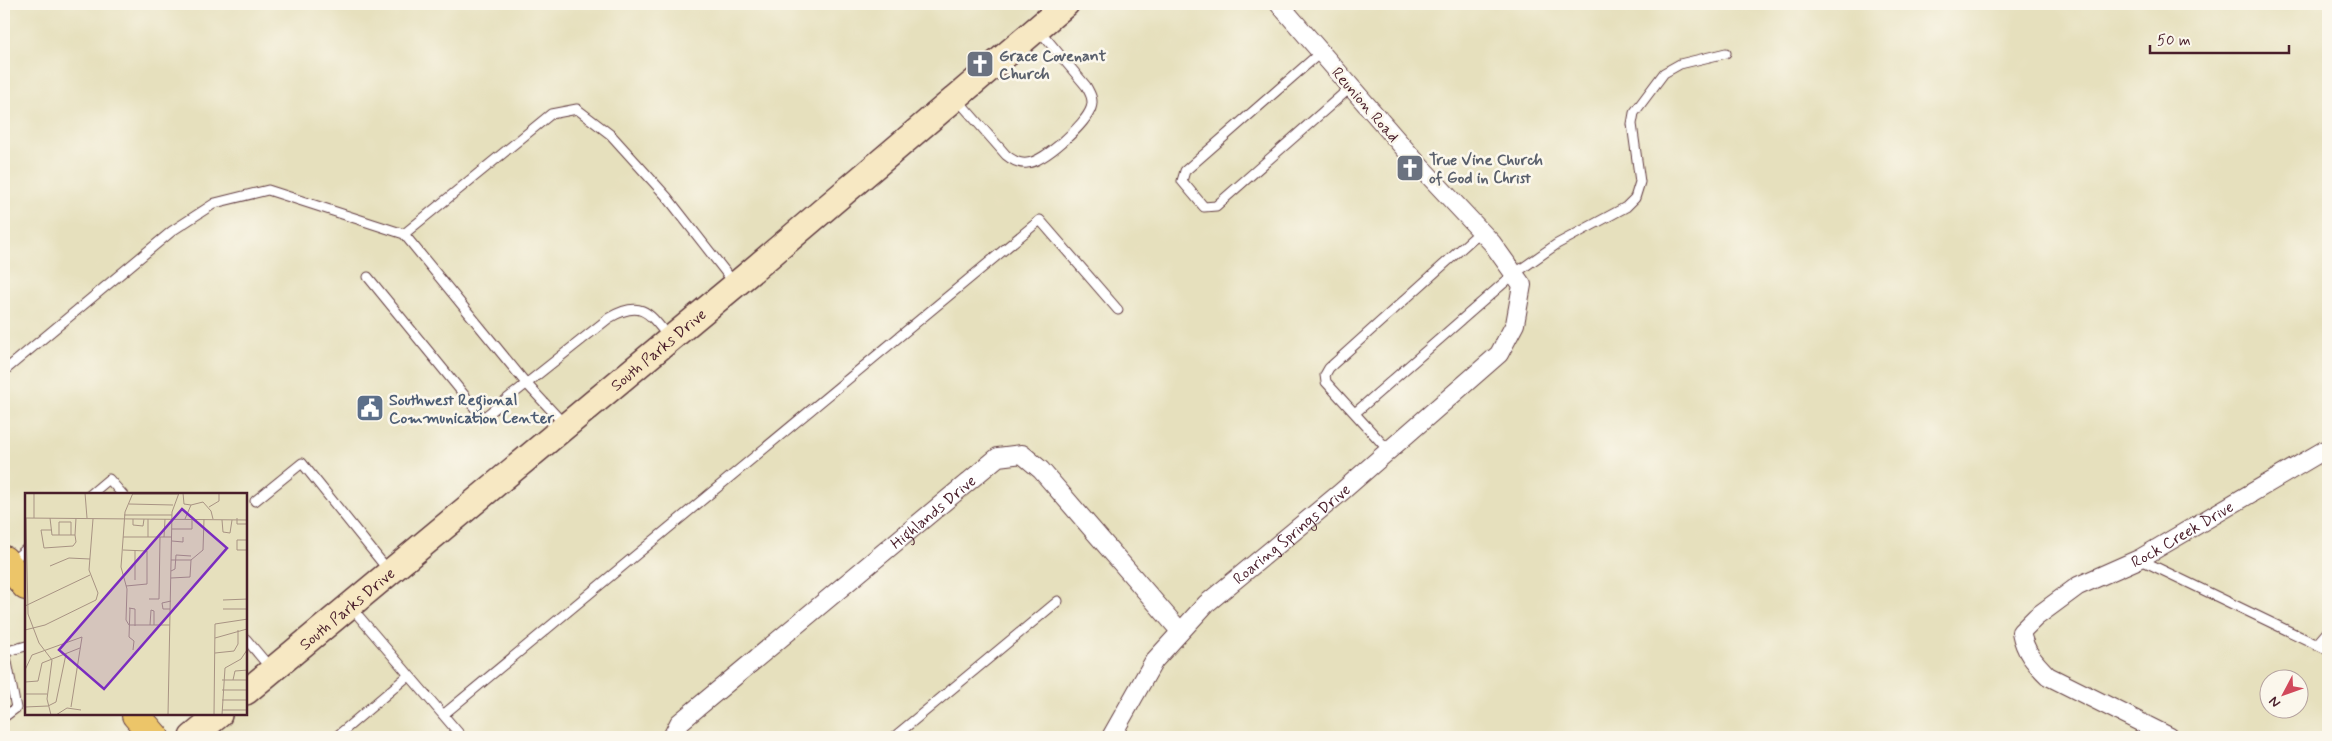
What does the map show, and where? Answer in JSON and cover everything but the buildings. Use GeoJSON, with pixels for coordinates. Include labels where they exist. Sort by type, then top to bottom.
{"type":"FeatureCollection","features":[{"type":"Feature","properties":{"kind":"main road"},"geometry":{"type":"LineString","coordinates":[[13,558],[25,584]]}},
{"type":"Feature","properties":{"kind":"main road"},"geometry":{"type":"LineString","coordinates":[[137,716],[155,737]]}},
{"type":"Feature","properties":{"kind":"street","name":"South Parks Drive"},"geometry":{"type":"LineString","coordinates":[[248,690],[736,284],[955,96],[1066,4]]}},
{"type":"Feature","properties":{"kind":"street","name":"Reunion Road"},"geometry":{"type":"LineString","coordinates":[[1279,4],[1481,231],[1522,285],[1515,324],[1499,354]]}},
{"type":"Feature","properties":{"kind":"street","name":"Roaring Springs Drive"},"geometry":{"type":"LineString","coordinates":[[1110,737],[1154,660],[1206,604],[1389,451],[1499,354]]}},
{"type":"Feature","properties":{"kind":"street","name":"Rock Creek Drive"},"geometry":{"type":"LineString","coordinates":[[2170,737],[2048,676],[2034,662],[2024,647],[2021,632],[2036,617],[2078,586],[2140,559],[2328,448]]}},
{"type":"Feature","properties":{"kind":"street","name":"Highlands Drive"},"geometry":{"type":"LineString","coordinates":[[674,737],[673,735],[679,723],[998,457],[1022,454],[1041,470],[1180,631]]}},
{"type":"Feature","properties":{"kind":"street"},"geometry":{"type":"LineString","coordinates":[[192,737],[218,716]]}},
{"type":"Feature","properties":{"kind":"lane"},"geometry":{"type":"LineString","coordinates":[[955,96],[1006,155],[1014,161],[1025,164],[1035,162],[1045,156],[1082,124],[1092,106],[1092,96],[1086,86],[1037,28]]}},
{"type":"Feature","properties":{"kind":"lane"},"geometry":{"type":"LineString","coordinates":[[1321,52],[1185,171],[1182,181],[1204,207],[1216,206],[1351,87]]}},
{"type":"Feature","properties":{"kind":"lane"},"geometry":{"type":"LineString","coordinates":[[1354,413],[1514,274],[1557,244],[1626,207],[1635,198],[1640,182],[1632,124],[1634,113],[1664,73],[1680,64],[1726,53]]}},
{"type":"Feature","properties":{"kind":"lane"},"geometry":{"type":"LineString","coordinates":[[404,234],[551,114],[577,109],[611,135],[667,197],[736,284]]}},
{"type":"Feature","properties":{"kind":"lane"},"geometry":{"type":"LineString","coordinates":[[4,371],[172,231],[215,203],[268,190],[404,234],[526,382],[566,426]]}},
{"type":"Feature","properties":{"kind":"lane"},"geometry":{"type":"LineString","coordinates":[[443,715],[1040,220],[1118,310]]}},
{"type":"Feature","properties":{"kind":"lane"},"geometry":{"type":"LineString","coordinates":[[1389,451],[1326,382],[1325,375],[1329,368],[1481,231]]}},
{"type":"Feature","properties":{"kind":"lane"},"geometry":{"type":"LineString","coordinates":[[368,277],[483,418],[526,382],[622,310],[640,308],[648,313],[670,339]]}},
{"type":"Feature","properties":{"kind":"lane"},"geometry":{"type":"LineString","coordinates":[[255,501],[302,463],[390,572]]}},
{"type":"Feature","properties":{"kind":"lane"},"geometry":{"type":"LineString","coordinates":[[92,493],[109,478],[121,493]]}},
{"type":"Feature","properties":{"kind":"lane"},"geometry":{"type":"LineString","coordinates":[[2140,559],[2328,650]]}},
{"type":"Feature","properties":{"kind":"lane"},"geometry":{"type":"LineString","coordinates":[[894,737],[1058,601]]}},
{"type":"Feature","properties":{"kind":"lane"},"geometry":{"type":"LineString","coordinates":[[350,606],[462,737]]}},
{"type":"Feature","properties":{"kind":"lane"},"geometry":{"type":"LineString","coordinates":[[2316,645],[2328,631]]}},
{"type":"Feature","properties":{"kind":"lane"},"geometry":{"type":"LineString","coordinates":[[248,641],[272,670]]}},
{"type":"Feature","properties":{"kind":"lane"},"geometry":{"type":"LineString","coordinates":[[4,718],[16,708],[4,652],[25,646]]}},
{"type":"Feature","properties":{"kind":"lane"},"geometry":{"type":"LineString","coordinates":[[336,737],[409,675]]}},
{"type":"Feature","properties":{"kind":"place","name":"Grace Covenant Church"},"geometry":{"type":"Point","coordinates":[980,64]}},
{"type":"Feature","properties":{"kind":"place","name":"True Vine Church of God in Christ"},"geometry":{"type":"Point","coordinates":[1410,168]}},
{"type":"Feature","properties":{"kind":"place","name":"Southwest Regional Communication Center"},"geometry":{"type":"Point","coordinates":[370,408]}}]}
